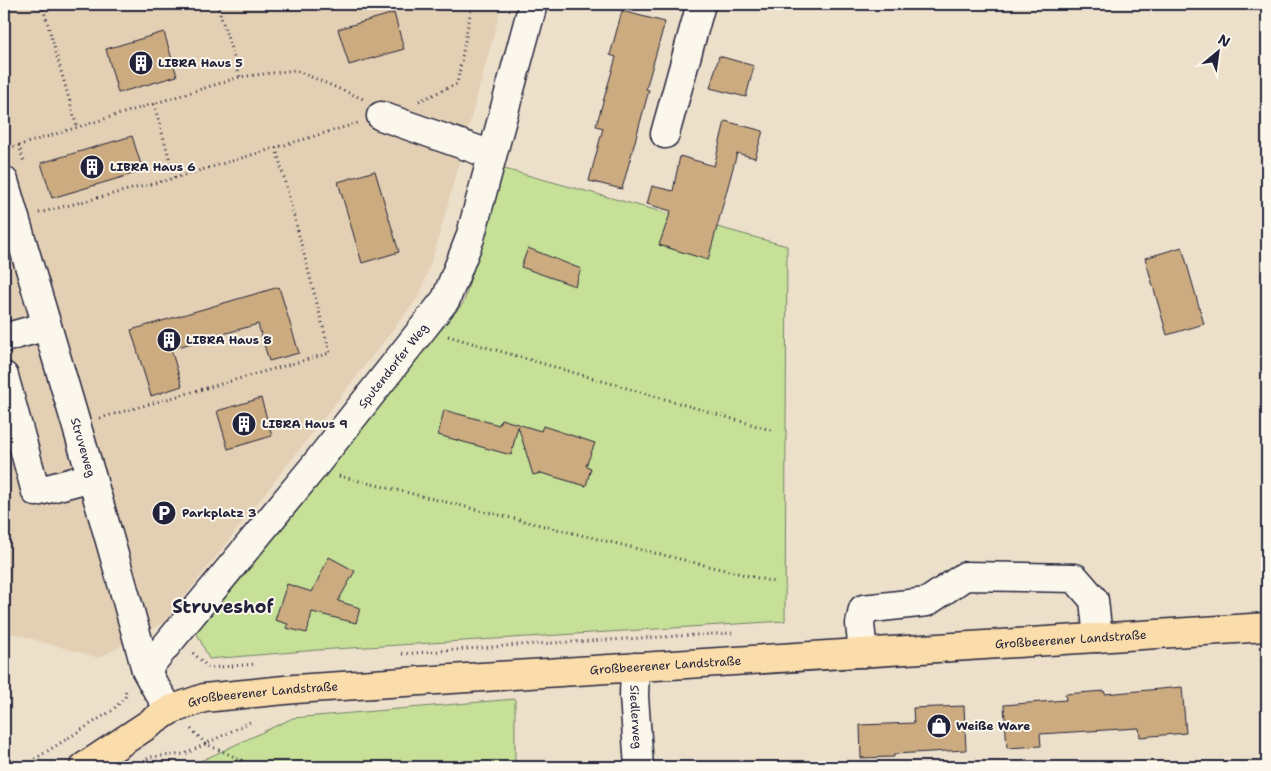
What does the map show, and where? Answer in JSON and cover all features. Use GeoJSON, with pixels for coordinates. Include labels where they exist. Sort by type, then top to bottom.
{"type":"FeatureCollection","features":[{"type":"Feature","properties":{"kind":"main road","name":"Großbeerener Landstraße"},"geometry":{"type":"LineString","coordinates":[[84,767],[170,710],[204,698],[295,689],[1267,627]]}},
{"type":"Feature","properties":{"kind":"street","name":"Sputendorfer Weg"},"geometry":{"type":"LineString","coordinates":[[136,677],[174,636],[312,469],[446,300],[470,238],[534,4]]}},
{"type":"Feature","properties":{"kind":"street"},"geometry":{"type":"LineString","coordinates":[[665,134],[698,4]]}},
{"type":"Feature","properties":{"kind":"street"},"geometry":{"type":"LineString","coordinates":[[374,108],[492,155]]}},
{"type":"Feature","properties":{"kind":"street","name":"Struveweg"},"geometry":{"type":"LineString","coordinates":[[15,176],[14,250],[47,326],[119,568],[136,677],[154,685],[170,710]]}},
{"type":"Feature","properties":{"kind":"street"},"geometry":{"type":"LineString","coordinates":[[4,338],[47,326]]}},
{"type":"Feature","properties":{"kind":"street"},"geometry":{"type":"LineString","coordinates":[[4,376],[36,492],[92,477]]}},
{"type":"Feature","properties":{"kind":"street"},"geometry":{"type":"LineString","coordinates":[[863,653],[860,624],[863,608],[927,602],[965,576],[1075,578],[1094,600],[1098,638]]}},
{"type":"Feature","properties":{"kind":"street","name":"Siedlerweg"},"geometry":{"type":"LineString","coordinates":[[635,667],[634,696],[639,767]]}},
{"type":"Feature","properties":{"kind":"path"},"geometry":{"type":"LineString","coordinates":[[42,4],[77,127]]}},
{"type":"Feature","properties":{"kind":"path"},"geometry":{"type":"LineString","coordinates":[[217,4],[240,78]]}},
{"type":"Feature","properties":{"kind":"path"},"geometry":{"type":"LineString","coordinates":[[4,150],[240,78],[295,70],[374,108],[394,112],[457,84],[472,4]]}},
{"type":"Feature","properties":{"kind":"path"},"geometry":{"type":"LineString","coordinates":[[154,104],[175,178]]}},
{"type":"Feature","properties":{"kind":"path"},"geometry":{"type":"LineString","coordinates":[[36,205],[38,214],[175,178],[276,148],[374,108]]}},
{"type":"Feature","properties":{"kind":"path"},"geometry":{"type":"LineString","coordinates":[[15,176],[19,145]]}},
{"type":"Feature","properties":{"kind":"path"},"geometry":{"type":"LineString","coordinates":[[78,425],[330,353],[276,148]]}},
{"type":"Feature","properties":{"kind":"path"},"geometry":{"type":"LineString","coordinates":[[424,327],[771,430]]}},
{"type":"Feature","properties":{"kind":"path"},"geometry":{"type":"LineString","coordinates":[[312,469],[774,582]]}},
{"type":"Feature","properties":{"kind":"path"},"geometry":{"type":"LineString","coordinates":[[402,654],[701,634]]}},
{"type":"Feature","properties":{"kind":"path"},"geometry":{"type":"LineString","coordinates":[[174,636],[208,668],[256,664]]}},
{"type":"Feature","properties":{"kind":"path"},"geometry":{"type":"LineString","coordinates":[[22,767],[113,710],[125,697],[136,677]]}},
{"type":"Feature","properties":{"kind":"path"},"geometry":{"type":"LineString","coordinates":[[142,762],[150,758],[185,754],[206,744],[256,767]]}},
{"type":"Feature","properties":{"kind":"shaded area"},"geometry":{"type":"Polygon","coordinates":[[[4,4],[502,4],[437,244],[420,295],[165,622],[99,658],[4,631],[4,4]]]}},
{"type":"Feature","properties":{"kind":"green space"},"geometry":{"type":"Polygon","coordinates":[[[501,168],[787,246],[785,621],[318,650],[209,659],[194,627],[464,302],[501,168]]]}},
{"type":"Feature","properties":{"kind":"green space"},"geometry":{"type":"Polygon","coordinates":[[[515,699],[515,767],[190,767],[293,718],[515,699]]]}},
{"type":"Feature","properties":{"kind":"building"},"geometry":{"type":"Polygon","coordinates":[[[622,11],[665,22],[646,89],[649,90],[622,189],[589,181],[603,128],[596,126],[616,57],[610,55],[622,11]]]}},
{"type":"Feature","properties":{"kind":"building"},"geometry":{"type":"Polygon","coordinates":[[[394,13],[404,49],[349,65],[338,29],[394,13]]]}},
{"type":"Feature","properties":{"kind":"building","name":"LIBRA Haus 5"},"geometry":{"type":"Polygon","coordinates":[[[164,32],[177,76],[118,93],[106,49],[164,32]]]}},
{"type":"Feature","properties":{"kind":"building"},"geometry":{"type":"Polygon","coordinates":[[[719,56],[754,66],[746,97],[710,88],[719,56]]]}},
{"type":"Feature","properties":{"kind":"building"},"geometry":{"type":"Polygon","coordinates":[[[725,121],[763,131],[755,158],[737,153],[708,260],[659,245],[671,211],[647,204],[652,186],[673,191],[680,156],[714,166],[725,121]]]}},
{"type":"Feature","properties":{"kind":"building","name":"LIBRA Haus 6"},"geometry":{"type":"Polygon","coordinates":[[[132,136],[143,171],[52,198],[41,163],[132,136]]]}},
{"type":"Feature","properties":{"kind":"building"},"geometry":{"type":"Polygon","coordinates":[[[375,171],[399,252],[362,263],[338,182],[375,171]]]}},
{"type":"Feature","properties":{"kind":"building"},"geometry":{"type":"Polygon","coordinates":[[[1182,247],[1204,324],[1167,335],[1145,258],[1182,247]]]}},
{"type":"Feature","properties":{"kind":"building"},"geometry":{"type":"Polygon","coordinates":[[[528,248],[581,269],[575,286],[521,267],[528,248]]]}},
{"type":"Feature","properties":{"kind":"building","name":"LIBRA Haus 8"},"geometry":{"type":"Polygon","coordinates":[[[279,287],[299,353],[269,361],[258,324],[171,349],[182,386],[151,396],[131,330],[279,287]]]}},
{"type":"Feature","properties":{"kind":"building","name":"LIBRA Haus 9"},"geometry":{"type":"Polygon","coordinates":[[[261,398],[272,436],[228,449],[217,411],[261,398]]]}},
{"type":"Feature","properties":{"kind":"building"},"geometry":{"type":"Polygon","coordinates":[[[444,410],[499,425],[501,419],[541,431],[543,426],[595,443],[586,466],[591,468],[586,486],[541,473],[533,475],[518,426],[511,455],[438,435],[444,410]]]}},
{"type":"Feature","properties":{"kind":"building"},"geometry":{"type":"Polygon","coordinates":[[[329,557],[355,571],[338,601],[360,608],[356,623],[312,612],[307,633],[286,628],[288,624],[275,620],[287,584],[312,592],[329,557]]]}},
{"type":"Feature","properties":{"kind":"building"},"geometry":{"type":"Polygon","coordinates":[[[1182,687],[1186,733],[1140,737],[1139,728],[1040,734],[1041,746],[1007,748],[1004,705],[1066,700],[1065,694],[1104,691],[1105,694],[1182,687]]]}},
{"type":"Feature","properties":{"kind":"building"},"geometry":{"type":"Polygon","coordinates":[[[964,706],[966,750],[894,754],[894,757],[861,758],[860,725],[914,723],[913,708],[964,706]]]}},
{"type":"Feature","properties":{"kind":"place","name":"LIBRA Haus 5"},"geometry":{"type":"Point","coordinates":[141,63]}},
{"type":"Feature","properties":{"kind":"place","name":"LIBRA Haus 6"},"geometry":{"type":"Point","coordinates":[92,167]}},
{"type":"Feature","properties":{"kind":"place","name":"LIBRA Haus 8"},"geometry":{"type":"Point","coordinates":[169,340]}},
{"type":"Feature","properties":{"kind":"place","name":"LIBRA Haus 9"},"geometry":{"type":"Point","coordinates":[244,424]}},
{"type":"Feature","properties":{"kind":"place","name":"Parkplatz 3"},"geometry":{"type":"Point","coordinates":[164,513]}},
{"type":"Feature","properties":{"kind":"place","name":"Weiße Ware"},"geometry":{"type":"Point","coordinates":[939,726]}},
{"type":"Feature","properties":{"kind":"district","name":"Struveshof"},"geometry":{"type":"Point","coordinates":[223,607]}}]}
